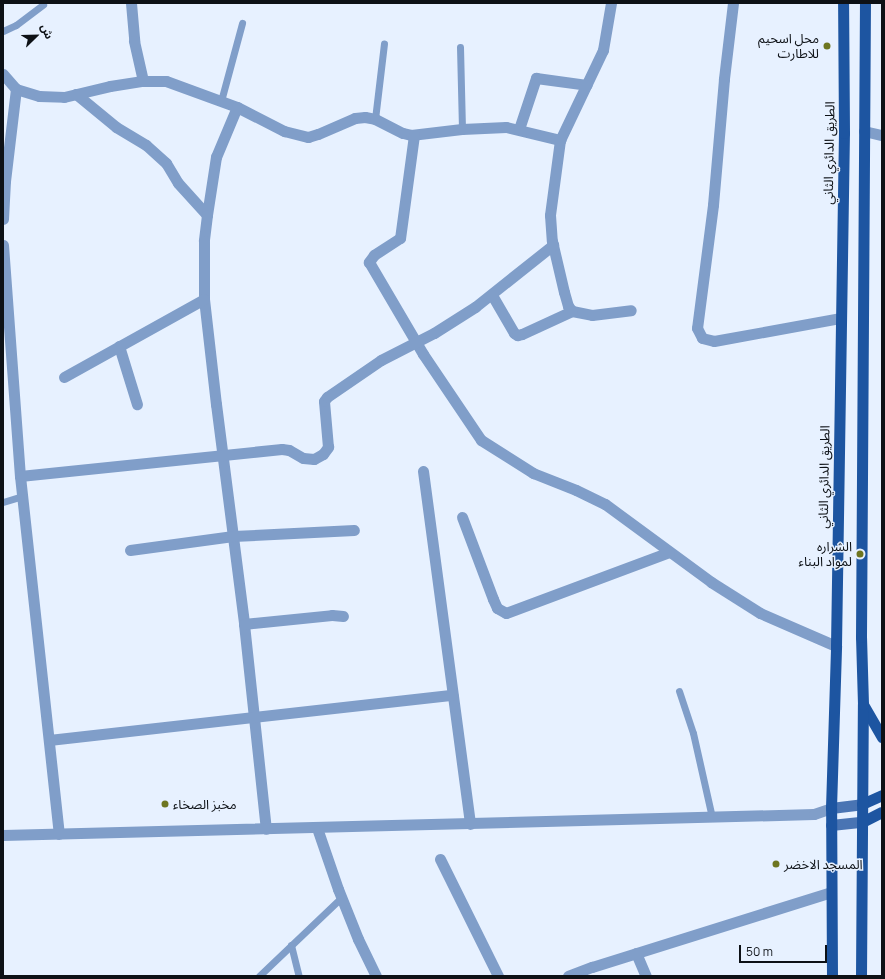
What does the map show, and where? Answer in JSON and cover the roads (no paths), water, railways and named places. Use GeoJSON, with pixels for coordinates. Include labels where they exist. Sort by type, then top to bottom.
{"type":"FeatureCollection","features":[{"type":"Feature","properties":{"kind":"main road","name":"الطريق الدائري الثاني"},"geometry":{"type":"LineString","coordinates":[[832,976],[831,808],[836,646],[844,133],[843,3]]}},
{"type":"Feature","properties":{"kind":"main road"},"geometry":{"type":"LineString","coordinates":[[861,976],[860,915],[863,704],[861,630],[866,3]]}},
{"type":"Feature","properties":{"kind":"main road"},"geometry":{"type":"LineString","coordinates":[[863,704],[882,737]]}},
{"type":"Feature","properties":{"kind":"main road"},"geometry":{"type":"LineString","coordinates":[[831,808],[862,804],[882,795]]}},
{"type":"Feature","properties":{"kind":"main road"},"geometry":{"type":"LineString","coordinates":[[831,825],[862,822],[882,812]]}},
{"type":"Feature","properties":{"kind":"street"},"geometry":{"type":"LineString","coordinates":[[131,3],[134,41],[142,81]]}},
{"type":"Feature","properties":{"kind":"street"},"geometry":{"type":"LineString","coordinates":[[572,311],[568,306],[553,245],[550,215],[560,140],[603,50],[611,3]]}},
{"type":"Feature","properties":{"kind":"street"},"geometry":{"type":"LineString","coordinates":[[733,3],[724,79],[714,205],[697,328],[702,338],[714,341],[841,318]]}},
{"type":"Feature","properties":{"kind":"street"},"geometry":{"type":"LineString","coordinates":[[3,74],[16,88],[39,96],[64,97],[110,86],[142,81],[166,81],[237,107],[284,131],[308,137],[355,118],[365,117],[375,119],[403,133],[414,135],[462,129],[506,127],[560,140]]}},
{"type":"Feature","properties":{"kind":"street"},"geometry":{"type":"LineString","coordinates":[[519,129],[536,78],[587,85]]}},
{"type":"Feature","properties":{"kind":"street"},"geometry":{"type":"LineString","coordinates":[[3,219],[5,181],[16,88]]}},
{"type":"Feature","properties":{"kind":"street"},"geometry":{"type":"LineString","coordinates":[[76,94],[116,127],[146,145],[166,163],[178,182],[207,215]]}},
{"type":"Feature","properties":{"kind":"street"},"geometry":{"type":"LineString","coordinates":[[237,107],[216,158],[204,241],[204,299],[244,624],[266,829]]}},
{"type":"Feature","properties":{"kind":"street"},"geometry":{"type":"LineString","coordinates":[[864,131],[882,135]]}},
{"type":"Feature","properties":{"kind":"street"},"geometry":{"type":"LineString","coordinates":[[414,135],[400,238],[374,255],[369,262],[416,342],[480,440],[533,472],[605,504],[711,582],[760,613],[836,646]]}},
{"type":"Feature","properties":{"kind":"street"},"geometry":{"type":"LineString","coordinates":[[3,245],[20,476],[59,834]]}},
{"type":"Feature","properties":{"kind":"street"},"geometry":{"type":"LineString","coordinates":[[20,476],[282,449],[289,450],[303,458],[314,459],[322,454],[328,447],[324,401],[327,397],[381,360],[464,315],[553,245]]}},
{"type":"Feature","properties":{"kind":"street"},"geometry":{"type":"LineString","coordinates":[[492,294],[514,333],[517,335],[572,311],[592,315],[631,310]]}},
{"type":"Feature","properties":{"kind":"street"},"geometry":{"type":"LineString","coordinates":[[64,377],[204,299]]}},
{"type":"Feature","properties":{"kind":"street"},"geometry":{"type":"LineString","coordinates":[[119,346],[136,404]]}},
{"type":"Feature","properties":{"kind":"street"},"geometry":{"type":"LineString","coordinates":[[423,471],[470,824]]}},
{"type":"Feature","properties":{"kind":"street"},"geometry":{"type":"LineString","coordinates":[[462,517],[497,608],[506,612],[669,552]]}},
{"type":"Feature","properties":{"kind":"street"},"geometry":{"type":"LineString","coordinates":[[130,550],[232,536],[354,530]]}},
{"type":"Feature","properties":{"kind":"street"},"geometry":{"type":"LineString","coordinates":[[244,624],[332,615],[343,616]]}},
{"type":"Feature","properties":{"kind":"street"},"geometry":{"type":"LineString","coordinates":[[49,740],[453,695]]}},
{"type":"Feature","properties":{"kind":"street"},"geometry":{"type":"LineString","coordinates":[[3,835],[814,814],[831,808]]}},
{"type":"Feature","properties":{"kind":"street"},"geometry":{"type":"LineString","coordinates":[[814,814],[831,825]]}},
{"type":"Feature","properties":{"kind":"street"},"geometry":{"type":"LineString","coordinates":[[317,828],[341,898],[358,939],[376,976]]}},
{"type":"Feature","properties":{"kind":"street"},"geometry":{"type":"LineString","coordinates":[[440,858],[498,976]]}},
{"type":"Feature","properties":{"kind":"street"},"geometry":{"type":"LineString","coordinates":[[568,976],[636,953],[831,892]]}},
{"type":"Feature","properties":{"kind":"street"},"geometry":{"type":"LineString","coordinates":[[636,953],[646,976]]}},
{"type":"Feature","properties":{"kind":"lane"},"geometry":{"type":"LineString","coordinates":[[3,31],[16,24],[43,5]]}},
{"type":"Feature","properties":{"kind":"lane"},"geometry":{"type":"LineString","coordinates":[[221,101],[242,23]]}},
{"type":"Feature","properties":{"kind":"lane"},"geometry":{"type":"LineString","coordinates":[[375,119],[384,44]]}},
{"type":"Feature","properties":{"kind":"lane"},"geometry":{"type":"LineString","coordinates":[[460,47],[462,129]]}},
{"type":"Feature","properties":{"kind":"lane"},"geometry":{"type":"LineString","coordinates":[[3,502],[23,496]]}},
{"type":"Feature","properties":{"kind":"lane"},"geometry":{"type":"LineString","coordinates":[[678,691],[693,732],[712,817]]}},
{"type":"Feature","properties":{"kind":"lane"},"geometry":{"type":"LineString","coordinates":[[259,976],[341,898]]}},
{"type":"Feature","properties":{"kind":"lane"},"geometry":{"type":"LineString","coordinates":[[291,945],[299,976]]}},
{"type":"Feature","properties":{"kind":"place","name":"محل اسحيم للاطارت"},"geometry":{"type":"Point","coordinates":[827,46]}},
{"type":"Feature","properties":{"kind":"place","name":"الشراره لمواد البناء"},"geometry":{"type":"Point","coordinates":[860,554]}},
{"type":"Feature","properties":{"kind":"place","name":"مخبز الصخاء"},"geometry":{"type":"Point","coordinates":[165,804]}},
{"type":"Feature","properties":{"kind":"place","name":"المسجد الاخضر"},"geometry":{"type":"Point","coordinates":[776,864]}}]}
